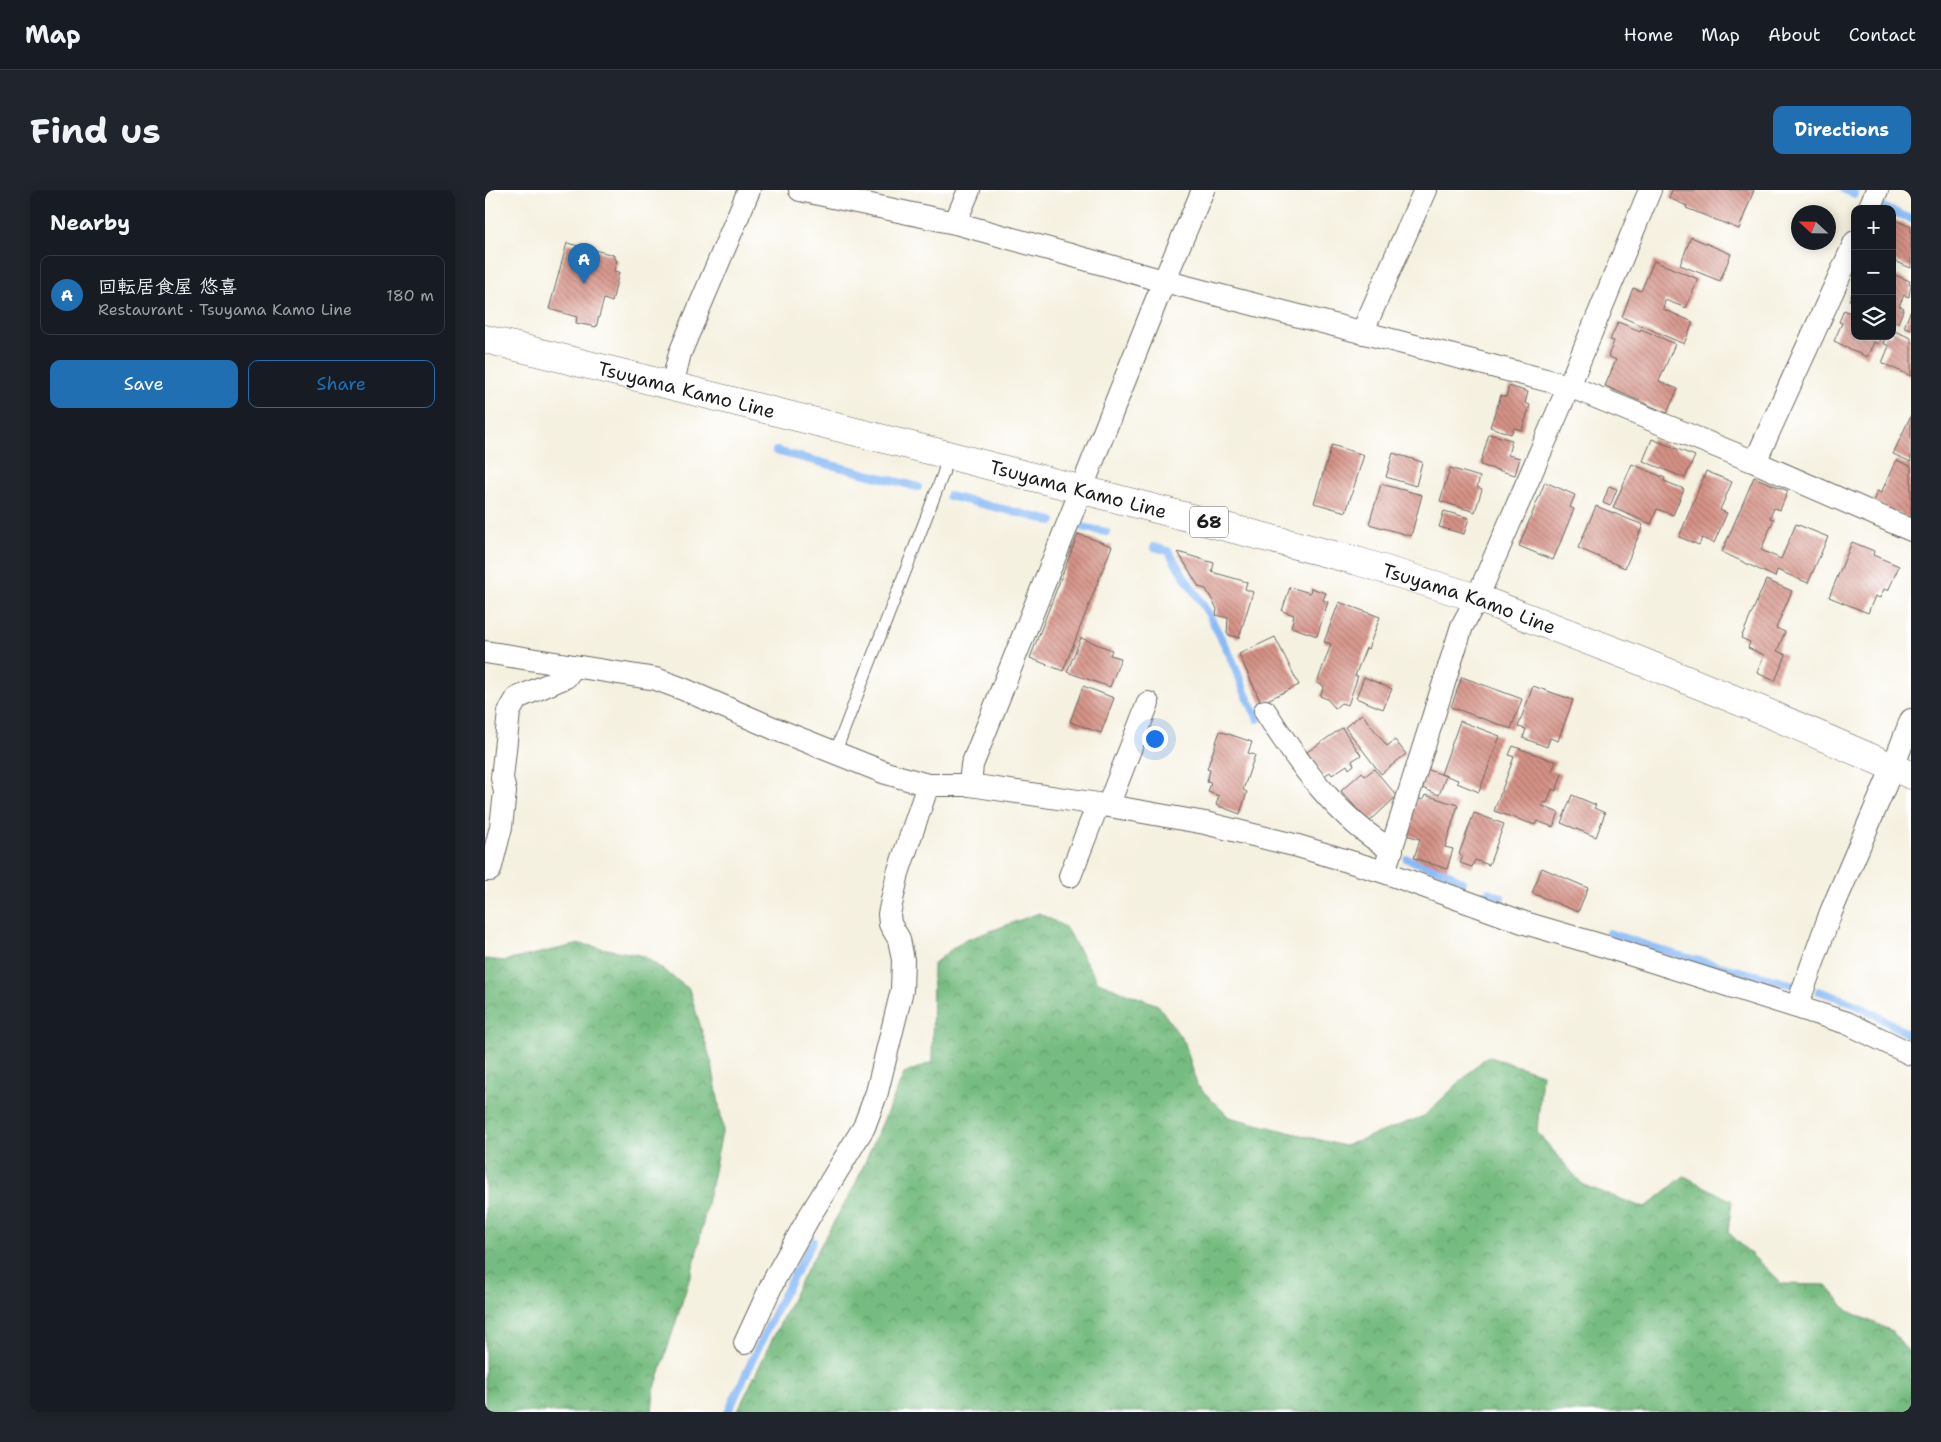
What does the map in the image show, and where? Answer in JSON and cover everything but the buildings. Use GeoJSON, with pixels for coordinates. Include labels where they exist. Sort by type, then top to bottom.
{"type":"FeatureCollection","features":[{"type":"Feature","properties":{"kind":"main road","name":"Tsuyama Kamo Line"},"geometry":{"type":"LineString","coordinates":[[485,340],[948,454],[1357,561],[1477,598],[1637,659],[1902,771]]}},
{"type":"Feature","properties":{"kind":"street"},"geometry":{"type":"LineString","coordinates":[[672,386],[679,353],[749,190]]}},
{"type":"Feature","properties":{"kind":"street"},"geometry":{"type":"LineString","coordinates":[[800,190],[955,224],[1164,281],[1569,386],[1755,462],[1911,530]]}},
{"type":"Feature","properties":{"kind":"street"},"geometry":{"type":"LineString","coordinates":[[955,224],[969,190]]}},
{"type":"Feature","properties":{"kind":"street"},"geometry":{"type":"LineString","coordinates":[[970,785],[972,765],[1164,281],[1203,190]]}},
{"type":"Feature","properties":{"kind":"street"},"geometry":{"type":"LineString","coordinates":[[1363,333],[1425,190]]}},
{"type":"Feature","properties":{"kind":"street"},"geometry":{"type":"LineString","coordinates":[[1384,872],[1462,626],[1477,598],[1569,386],[1650,190]]}},
{"type":"Feature","properties":{"kind":"street"},"geometry":{"type":"LineString","coordinates":[[1871,205],[1877,190]]}},
{"type":"Feature","properties":{"kind":"street"},"geometry":{"type":"LineString","coordinates":[[1755,462],[1851,250]]}},
{"type":"Feature","properties":{"kind":"street"},"geometry":{"type":"LineString","coordinates":[[485,652],[655,679],[886,774],[928,784],[970,785],[1103,805],[1205,823],[1297,846],[1384,872],[1525,923],[1797,1006],[1847,1023],[1911,1054]]}},
{"type":"Feature","properties":{"kind":"street"},"geometry":{"type":"LineString","coordinates":[[485,870],[490,870],[501,828],[505,792],[502,778],[509,712],[517,698],[566,677],[574,666]]}},
{"type":"Feature","properties":{"kind":"street"},"geometry":{"type":"LineString","coordinates":[[1070,876],[1148,703]]}},
{"type":"Feature","properties":{"kind":"street"},"geometry":{"type":"LineString","coordinates":[[1265,711],[1289,749],[1343,812],[1379,842],[1392,850]]}},
{"type":"Feature","properties":{"kind":"street"},"geometry":{"type":"LineString","coordinates":[[1797,1006],[1831,912],[1902,771],[1911,720]]}},
{"type":"Feature","properties":{"kind":"street"},"geometry":{"type":"LineString","coordinates":[[745,1343],[780,1269],[809,1217],[864,1127],[877,1092],[902,990],[903,960],[899,939],[890,924],[889,914],[898,873],[928,784]]}},
{"type":"Feature","properties":{"kind":"lane"},"geometry":{"type":"LineString","coordinates":[[835,753],[943,474],[948,454]]}},
{"type":"Feature","properties":{"kind":"green space"},"geometry":{"type":"Polygon","coordinates":[[[1039,913],[1065,927],[1098,982],[1158,1005],[1185,1043],[1197,1085],[1229,1117],[1344,1146],[1424,1116],[1487,1056],[1542,1074],[1537,1132],[1583,1185],[1645,1208],[1684,1176],[1732,1201],[1728,1232],[1782,1284],[1826,1285],[1848,1311],[1892,1331],[1911,1355],[1911,1412],[737,1412],[803,1276],[855,1185],[904,1074],[932,1062],[933,964],[961,942],[1039,913]]]}},
{"type":"Feature","properties":{"kind":"green space"},"geometry":{"type":"Polygon","coordinates":[[[580,944],[644,956],[689,989],[712,1064],[723,1128],[695,1261],[654,1391],[652,1412],[485,1412],[485,959],[505,961],[580,944]]]}},
{"type":"Feature","properties":{"kind":"waterway"},"geometry":{"type":"LineString","coordinates":[[1844,190],[1855,194]]}},
{"type":"Feature","properties":{"kind":"waterway"},"geometry":{"type":"LineString","coordinates":[[1896,213],[1911,219]]}},
{"type":"Feature","properties":{"kind":"waterway"},"geometry":{"type":"LineString","coordinates":[[776,451],[918,487]]}},
{"type":"Feature","properties":{"kind":"waterway"},"geometry":{"type":"LineString","coordinates":[[949,496],[1052,521]]}},
{"type":"Feature","properties":{"kind":"waterway"},"geometry":{"type":"LineString","coordinates":[[1082,527],[1106,532]]}},
{"type":"Feature","properties":{"kind":"waterway"},"geometry":{"type":"LineString","coordinates":[[1154,547],[1168,551],[1208,613],[1232,659],[1258,719]]}},
{"type":"Feature","properties":{"kind":"waterway"},"geometry":{"type":"LineString","coordinates":[[1407,859],[1448,873],[1462,882]]}},
{"type":"Feature","properties":{"kind":"waterway"},"geometry":{"type":"LineString","coordinates":[[1488,892],[1501,897]]}},
{"type":"Feature","properties":{"kind":"waterway"},"geometry":{"type":"LineString","coordinates":[[1609,933],[1677,955],[1794,985]]}},
{"type":"Feature","properties":{"kind":"waterway"},"geometry":{"type":"LineString","coordinates":[[1819,991],[1867,1010],[1911,1036]]}},
{"type":"Feature","properties":{"kind":"waterway"},"geometry":{"type":"LineString","coordinates":[[728,1412],[781,1299],[813,1241]]}},
{"type":"Feature","properties":{"kind":"place","name":"回転居食屋 悠喜"},"geometry":{"type":"Point","coordinates":[584,284]}}]}
